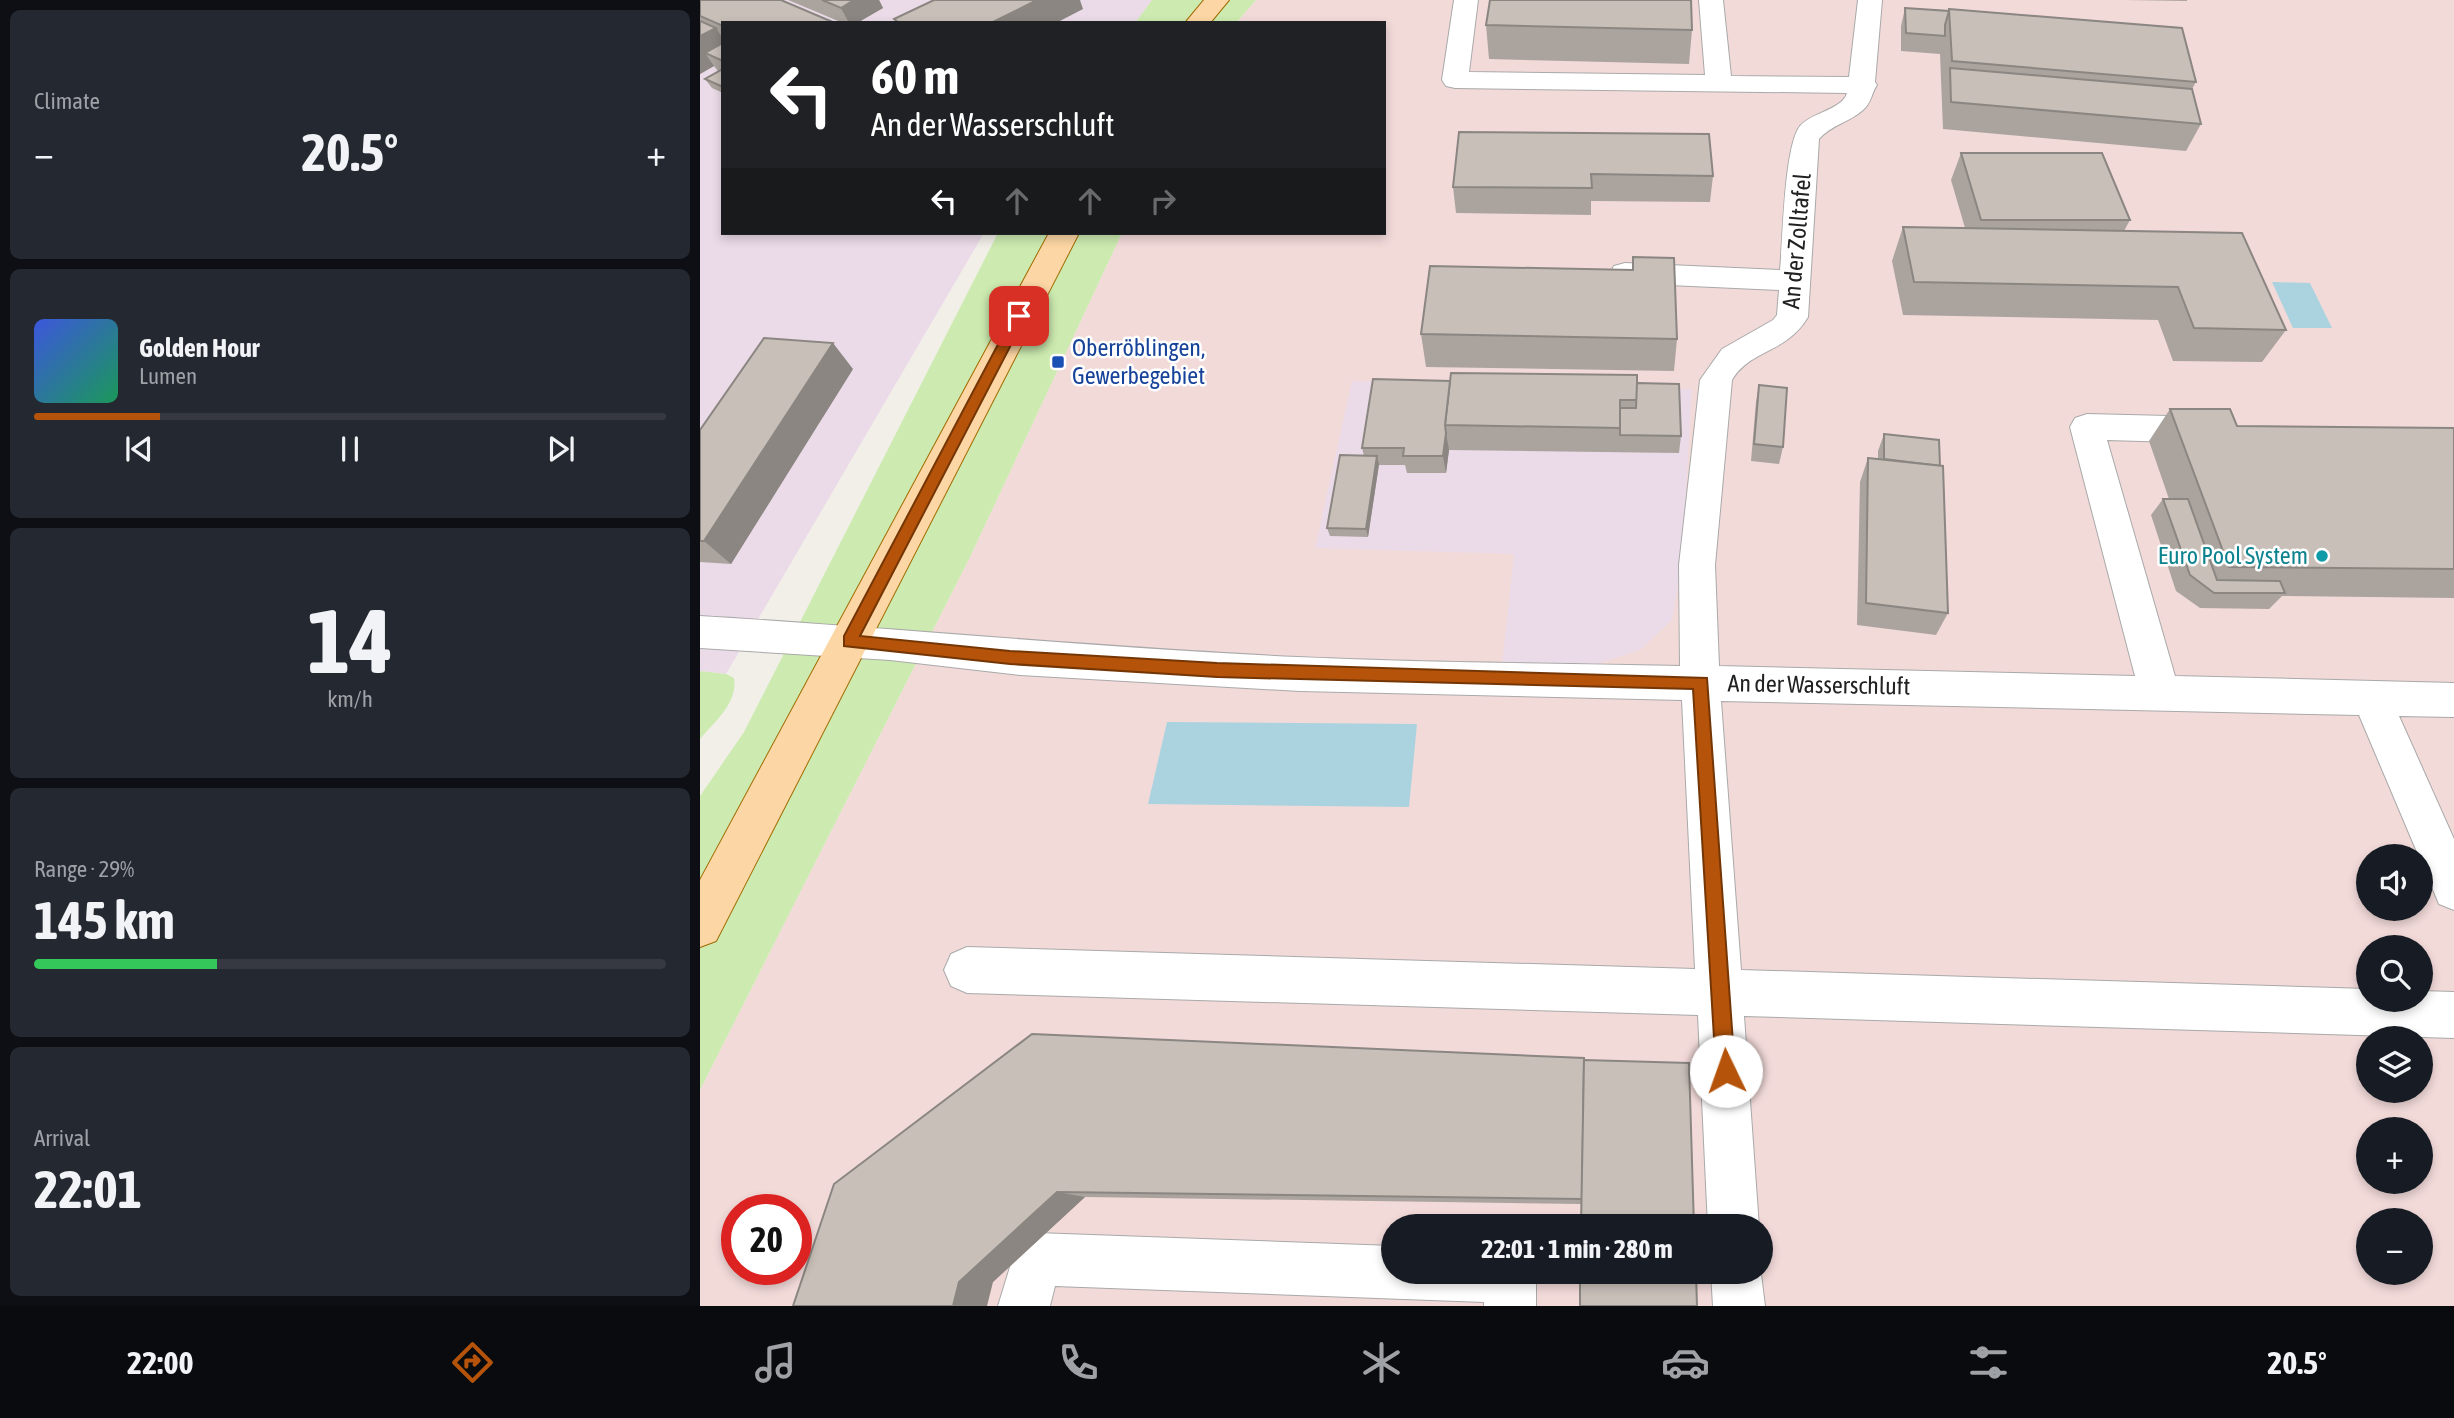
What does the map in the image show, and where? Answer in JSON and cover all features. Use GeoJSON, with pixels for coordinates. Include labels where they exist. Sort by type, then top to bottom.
{"type":"FeatureCollection","features":[{"type":"Feature","properties":{"kind":"main road"},"geometry":{"type":"LineString","coordinates":[[1199,21],[1217,0]]}},
{"type":"Feature","properties":{"kind":"main road"},"geometry":{"type":"LineString","coordinates":[[700,925],[1063,235]]}},
{"type":"Feature","properties":{"kind":"street"},"geometry":{"type":"LineString","coordinates":[[1466,0],[1455,80],[1864,85],[1870,0]]}},
{"type":"Feature","properties":{"kind":"street"},"geometry":{"type":"LineString","coordinates":[[1711,0],[1719,84]]}},
{"type":"Feature","properties":{"kind":"street","name":"An der Zolltafel"},"geometry":{"type":"LineString","coordinates":[[1733,1214],[1701,682],[1697,565],[1716,380],[1728,358],[1786,328],[1795,303],[1805,139],[1810,129],[1821,120],[1854,107],[1864,85]]}},
{"type":"Feature","properties":{"kind":"street"},"geometry":{"type":"LineString","coordinates":[[1602,273],[1797,281]]}},
{"type":"Feature","properties":{"kind":"street"},"geometry":{"type":"LineString","coordinates":[[2160,694],[2087,427],[2237,430]]}},
{"type":"Feature","properties":{"kind":"street","name":"An der Wasserschluft"},"geometry":{"type":"LineString","coordinates":[[700,632],[849,641],[1010,657],[1231,671],[2454,700]]}},
{"type":"Feature","properties":{"kind":"street"},"geometry":{"type":"LineString","coordinates":[[2372,699],[2454,889]]}},
{"type":"Feature","properties":{"kind":"street"},"geometry":{"type":"LineString","coordinates":[[967,971],[2454,1015]]}},
{"type":"Feature","properties":{"kind":"street"},"geometry":{"type":"LineString","coordinates":[[1024,1306],[1036,1259],[1381,1271]]}},
{"type":"Feature","properties":{"kind":"street"},"geometry":{"type":"LineString","coordinates":[[1510,1306],[1512,1284]]}},
{"type":"Feature","properties":{"kind":"street"},"geometry":{"type":"LineString","coordinates":[[1738,1284],[1739,1306]]}},
{"type":"Feature","properties":{"kind":"shaded area"},"geometry":{"type":"Polygon","coordinates":[[[700,0],[1152,0],[1136,21],[721,21],[721,235],[983,235],[726,674],[700,671],[700,0]]]}},
{"type":"Feature","properties":{"kind":"shaded area"},"geometry":{"type":"Polygon","coordinates":[[[1256,0],[2454,0],[2454,1306],[700,1306],[700,1090],[970,557],[1121,235],[1386,235],[1386,21],[1238,21],[1256,0]]]}},
{"type":"Feature","properties":{"kind":"shaded area"},"geometry":{"type":"Polygon","coordinates":[[[1352,381],[1692,389],[1682,560],[1672,620],[1640,650],[1597,664],[1502,665],[1514,554],[1315,548],[1352,381]]]}},
{"type":"Feature","properties":{"kind":"green space"},"geometry":{"type":"Polygon","coordinates":[[[1152,0],[1256,0],[1238,21],[1136,21],[1152,0]]]}},
{"type":"Feature","properties":{"kind":"green space"},"geometry":{"type":"Polygon","coordinates":[[[997,235],[1121,235],[970,557],[700,1090],[700,796],[744,732],[997,235]]]}},
{"type":"Feature","properties":{"kind":"green space"},"geometry":{"type":"Polygon","coordinates":[[[700,671],[726,674],[734,678],[734,687],[729,704],[700,739],[700,671]]]}},
{"type":"Feature","properties":{"kind":"water"},"geometry":{"type":"Polygon","coordinates":[[[2272,282],[2310,283],[2332,328],[2293,328],[2272,282]]]}},
{"type":"Feature","properties":{"kind":"water"},"geometry":{"type":"Polygon","coordinates":[[[1167,722],[1417,724],[1409,807],[1148,804],[1167,722]]]}},
{"type":"Feature","properties":{"kind":"building"},"geometry":{"type":"Polygon","coordinates":[[[700,0],[781,0],[830,21],[721,21],[721,25],[700,16],[700,0]]]}},
{"type":"Feature","properties":{"kind":"building"},"geometry":{"type":"Polygon","coordinates":[[[822,0],[854,0],[841,8],[822,0]]]}},
{"type":"Feature","properties":{"kind":"building"},"geometry":{"type":"Polygon","coordinates":[[[934,0],[1037,0],[995,21],[894,19],[934,0]]]}},
{"type":"Feature","properties":{"kind":"building"},"geometry":{"type":"Polygon","coordinates":[[[1490,0],[1691,0],[1692,30],[1486,25],[1490,0]]]}},
{"type":"Feature","properties":{"kind":"building"},"geometry":{"type":"Polygon","coordinates":[[[1905,8],[1949,11],[1945,36],[1906,33],[1905,8]]]}},
{"type":"Feature","properties":{"kind":"building"},"geometry":{"type":"Polygon","coordinates":[[[1949,9],[2182,28],[2196,82],[1952,61],[1949,9]]]}},
{"type":"Feature","properties":{"kind":"building"},"geometry":{"type":"Polygon","coordinates":[[[700,21],[716,28],[700,36],[700,21]]]}},
{"type":"Feature","properties":{"kind":"building"},"geometry":{"type":"Polygon","coordinates":[[[721,44],[721,60],[705,53],[721,44]]]}},
{"type":"Feature","properties":{"kind":"building"},"geometry":{"type":"Polygon","coordinates":[[[1950,68],[2192,89],[2201,124],[1951,102],[1950,68]]]}},
{"type":"Feature","properties":{"kind":"building"},"geometry":{"type":"Polygon","coordinates":[[[721,70],[721,86],[705,79],[721,70]]]}},
{"type":"Feature","properties":{"kind":"building"},"geometry":{"type":"Polygon","coordinates":[[[1459,132],[1709,134],[1713,176],[1591,174],[1592,188],[1453,187],[1459,132]]]}},
{"type":"Feature","properties":{"kind":"building"},"geometry":{"type":"Polygon","coordinates":[[[1961,153],[2102,153],[2130,220],[1981,220],[1961,153]]]}},
{"type":"Feature","properties":{"kind":"building"},"geometry":{"type":"Polygon","coordinates":[[[1903,227],[2242,233],[2286,330],[2194,328],[2178,287],[1914,282],[1903,227]]]}},
{"type":"Feature","properties":{"kind":"building"},"geometry":{"type":"Polygon","coordinates":[[[1633,257],[1674,258],[1677,339],[1421,334],[1430,266],[1633,270],[1633,257]]]}},
{"type":"Feature","properties":{"kind":"building"},"geometry":{"type":"Polygon","coordinates":[[[764,338],[833,343],[704,541],[700,541],[700,430],[764,338]]]}},
{"type":"Feature","properties":{"kind":"building"},"geometry":{"type":"Polygon","coordinates":[[[1451,373],[1637,375],[1637,400],[1620,400],[1620,428],[1445,425],[1451,373]]]}},
{"type":"Feature","properties":{"kind":"building"},"geometry":{"type":"Polygon","coordinates":[[[1373,379],[1450,381],[1443,456],[1403,456],[1404,448],[1362,448],[1373,379]]]}},
{"type":"Feature","properties":{"kind":"building"},"geometry":{"type":"Polygon","coordinates":[[[1637,383],[1679,384],[1681,436],[1620,435],[1620,408],[1636,408],[1637,383]]]}},
{"type":"Feature","properties":{"kind":"building"},"geometry":{"type":"Polygon","coordinates":[[[1759,385],[1787,388],[1783,447],[1754,444],[1759,385]]]}},
{"type":"Feature","properties":{"kind":"building","name":"Euro Pool System"},"geometry":{"type":"Polygon","coordinates":[[[2170,409],[2230,409],[2237,426],[2454,428],[2454,569],[2229,567],[2170,409]]]}},
{"type":"Feature","properties":{"kind":"building"},"geometry":{"type":"Polygon","coordinates":[[[1884,434],[1939,440],[1940,466],[1884,459],[1884,434]]]}},
{"type":"Feature","properties":{"kind":"building"},"geometry":{"type":"Polygon","coordinates":[[[1340,455],[1377,456],[1366,529],[1327,528],[1340,455]]]}},
{"type":"Feature","properties":{"kind":"building"},"geometry":{"type":"Polygon","coordinates":[[[1868,458],[1943,466],[1948,613],[1866,603],[1868,458]]]}},
{"type":"Feature","properties":{"kind":"building"},"geometry":{"type":"Polygon","coordinates":[[[2163,499],[2188,499],[2217,580],[2280,581],[2285,593],[2214,593],[2190,575],[2163,499]]]}},
{"type":"Feature","properties":{"kind":"building"},"geometry":{"type":"Polygon","coordinates":[[[1032,1034],[1584,1058],[1582,1199],[1057,1192],[959,1282],[953,1306],[793,1306],[800,1285],[812,1285],[812,1249],[834,1184],[1032,1034]]]}},
{"type":"Feature","properties":{"kind":"building"},"geometry":{"type":"Polygon","coordinates":[[[1584,1060],[1689,1063],[1694,1214],[1581,1214],[1584,1060]]]}},
{"type":"Feature","properties":{"kind":"building"},"geometry":{"type":"Polygon","coordinates":[[[1580,1284],[1696,1284],[1697,1306],[1580,1306],[1580,1284]]]}},
{"type":"Feature","properties":{"kind":"place","name":"Oberröblingen, Gewerbegebiet"},"geometry":{"type":"Point","coordinates":[1058,362]}},
{"type":"Feature","properties":{"kind":"place","name":"Euro Pool System"},"geometry":{"type":"Point","coordinates":[2322,556]}},
{"type":"Feature","properties":{"kind":"route"},"geometry":{"type":"LineString","coordinates":[[1019,316],[849,641],[1010,657],[1300,674],[1701,682],[1726,1071]]}}]}
